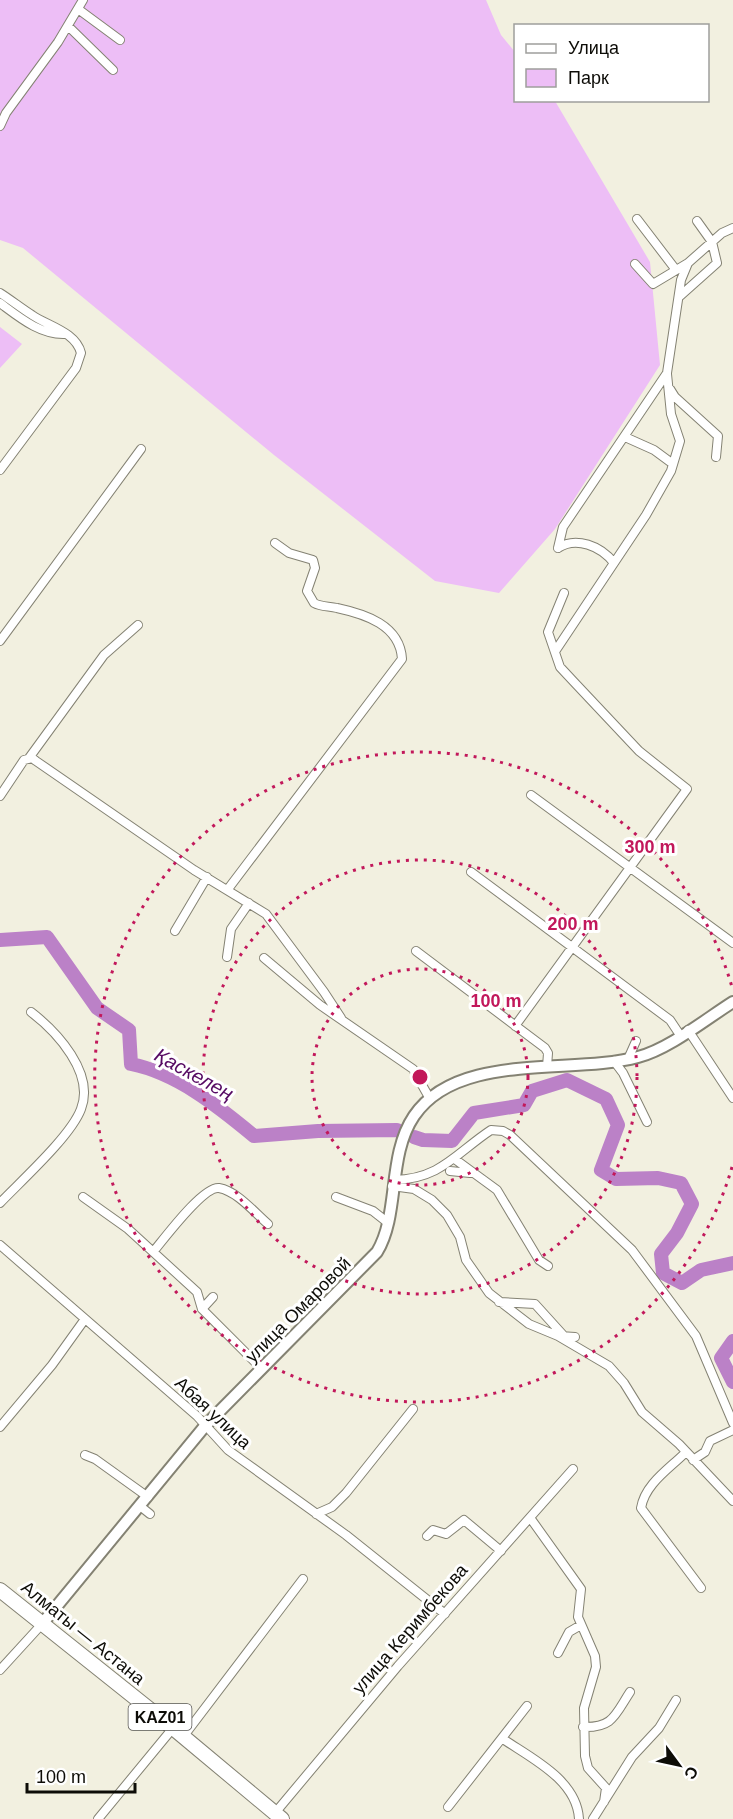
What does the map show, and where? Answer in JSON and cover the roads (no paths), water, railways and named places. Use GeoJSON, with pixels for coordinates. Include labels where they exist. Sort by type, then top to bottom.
{"type":"FeatureCollection","features":[{"type":"Feature","properties":{"kind":"highway","name":"Алматы — Астана"},"geometry":{"type":"LineString","coordinates":[[0,1590],[178,1732],[278,1817]]}},
{"type":"Feature","properties":{"kind":"street"},"geometry":{"type":"LineString","coordinates":[[0,126],[6,113],[68,26],[83,0]]}},
{"type":"Feature","properties":{"kind":"street"},"geometry":{"type":"LineString","coordinates":[[78,9],[120,40]]}},
{"type":"Feature","properties":{"kind":"street"},"geometry":{"type":"LineString","coordinates":[[68,26],[113,70]]}},
{"type":"Feature","properties":{"kind":"street"},"geometry":{"type":"LineString","coordinates":[[637,219],[676,270]]}},
{"type":"Feature","properties":{"kind":"street"},"geometry":{"type":"LineString","coordinates":[[680,296],[717,263],[712,242],[697,221]]}},
{"type":"Feature","properties":{"kind":"street"},"geometry":{"type":"LineString","coordinates":[[635,264],[653,284],[688,263],[712,242],[733,228]]}},
{"type":"Feature","properties":{"kind":"street"},"geometry":{"type":"LineString","coordinates":[[556,650],[668,480],[680,441],[670,414],[667,373],[681,280],[688,263]]}},
{"type":"Feature","properties":{"kind":"street"},"geometry":{"type":"LineString","coordinates":[[0,293],[65,334],[75,342],[81,353],[74,371],[0,470]]}},
{"type":"Feature","properties":{"kind":"street"},"geometry":{"type":"LineString","coordinates":[[0,303],[43,331],[53,335],[65,334]]}},
{"type":"Feature","properties":{"kind":"street"},"geometry":{"type":"LineString","coordinates":[[614,562],[603,553],[580,542],[564,544],[558,548],[563,527],[667,373]]}},
{"type":"Feature","properties":{"kind":"street"},"geometry":{"type":"LineString","coordinates":[[669,387],[675,397],[715,431],[719,441],[716,457]]}},
{"type":"Feature","properties":{"kind":"street"},"geometry":{"type":"LineString","coordinates":[[625,437],[654,450],[673,464]]}},
{"type":"Feature","properties":{"kind":"street"},"geometry":{"type":"LineString","coordinates":[[0,640],[141,449]]}},
{"type":"Feature","properties":{"kind":"street"},"geometry":{"type":"LineString","coordinates":[[228,889],[402,659],[399,643],[375,619],[314,603],[307,591],[315,568],[313,560],[289,553],[275,543]]}},
{"type":"Feature","properties":{"kind":"street"},"geometry":{"type":"LineString","coordinates":[[515,1026],[675,808],[686,787],[639,751],[560,667],[548,632],[564,593]]}},
{"type":"Feature","properties":{"kind":"street"},"geometry":{"type":"LineString","coordinates":[[0,796],[14,772],[24,760],[29,758],[104,655],[138,625]]}},
{"type":"Feature","properties":{"kind":"street"},"geometry":{"type":"LineString","coordinates":[[29,758],[271,919],[341,1018]]}},
{"type":"Feature","properties":{"kind":"street"},"geometry":{"type":"LineString","coordinates":[[531,795],[733,943]]}},
{"type":"Feature","properties":{"kind":"street"},"geometry":{"type":"LineString","coordinates":[[471,872],[573,946],[684,1032],[733,1098]]}},
{"type":"Feature","properties":{"kind":"street"},"geometry":{"type":"LineString","coordinates":[[175,931],[207,877]]}},
{"type":"Feature","properties":{"kind":"street"},"geometry":{"type":"LineString","coordinates":[[227,957],[231,929],[249,903]]}},
{"type":"Feature","properties":{"kind":"street"},"geometry":{"type":"LineString","coordinates":[[416,951],[545,1048],[548,1053],[547,1067]]}},
{"type":"Feature","properties":{"kind":"street"},"geometry":{"type":"LineString","coordinates":[[264,958],[320,1005],[413,1069],[430,1099]]}},
{"type":"Feature","properties":{"kind":"street","name":"улица Омаровой"},"geometry":{"type":"LineString","coordinates":[[0,1670],[42,1624],[205,1426],[377,1252],[384,1238],[402,1144],[408,1127],[430,1099],[471,1078],[642,1056],[733,1002]]}},
{"type":"Feature","properties":{"kind":"street"},"geometry":{"type":"LineString","coordinates":[[0,1203],[76,1119],[83,1104],[84,1088],[76,1063],[31,1012]]}},
{"type":"Feature","properties":{"kind":"street"},"geometry":{"type":"LineString","coordinates":[[628,1059],[636,1041]]}},
{"type":"Feature","properties":{"kind":"street"},"geometry":{"type":"LineString","coordinates":[[614,1061],[623,1073],[647,1122]]}},
{"type":"Feature","properties":{"kind":"street"},"geometry":{"type":"LineString","coordinates":[[393,1183],[418,1177],[456,1160],[491,1130],[503,1131],[570,1194],[610,1227],[632,1250],[696,1336],[733,1424]]}},
{"type":"Feature","properties":{"kind":"street"},"geometry":{"type":"LineString","coordinates":[[456,1160],[497,1190],[538,1260],[548,1266]]}},
{"type":"Feature","properties":{"kind":"street"},"geometry":{"type":"LineString","coordinates":[[450,1171],[474,1175]]}},
{"type":"Feature","properties":{"kind":"street"},"geometry":{"type":"LineString","coordinates":[[393,1183],[424,1194],[447,1215],[460,1237],[466,1260],[489,1293],[529,1324],[561,1336],[614,1371],[642,1412],[733,1501]]}},
{"type":"Feature","properties":{"kind":"street"},"geometry":{"type":"LineString","coordinates":[[153,1252],[201,1197],[212,1189],[218,1188],[234,1195],[268,1224]]}},
{"type":"Feature","properties":{"kind":"street"},"geometry":{"type":"LineString","coordinates":[[83,1197],[111,1215],[197,1292],[202,1309],[262,1370]]}},
{"type":"Feature","properties":{"kind":"street"},"geometry":{"type":"LineString","coordinates":[[336,1197],[373,1211],[387,1222]]}},
{"type":"Feature","properties":{"kind":"street","name":"Абая улица"},"geometry":{"type":"LineString","coordinates":[[0,1245],[86,1319],[205,1426],[228,1450],[274,1487],[413,1586],[445,1614]]}},
{"type":"Feature","properties":{"kind":"street"},"geometry":{"type":"LineString","coordinates":[[202,1309],[213,1297]]}},
{"type":"Feature","properties":{"kind":"street"},"geometry":{"type":"LineString","coordinates":[[499,1302],[536,1304],[561,1336],[575,1337]]}},
{"type":"Feature","properties":{"kind":"street"},"geometry":{"type":"LineString","coordinates":[[0,1427],[52,1365],[86,1319]]}},
{"type":"Feature","properties":{"kind":"street"},"geometry":{"type":"LineString","coordinates":[[316,1515],[332,1508],[346,1493],[413,1408]]}},
{"type":"Feature","properties":{"kind":"street"},"geometry":{"type":"LineString","coordinates":[[693,1460],[705,1452],[710,1442],[733,1430]]}},
{"type":"Feature","properties":{"kind":"street"},"geometry":{"type":"LineString","coordinates":[[686,1453],[648,1489],[643,1496],[641,1508],[701,1588]]}},
{"type":"Feature","properties":{"kind":"street"},"geometry":{"type":"LineString","coordinates":[[85,1455],[95,1459],[148,1497]]}},
{"type":"Feature","properties":{"kind":"street","name":"улица Керимбекова"},"geometry":{"type":"LineString","coordinates":[[278,1817],[445,1614],[573,1469]]}},
{"type":"Feature","properties":{"kind":"street"},"geometry":{"type":"LineString","coordinates":[[140,1506],[150,1514]]}},
{"type":"Feature","properties":{"kind":"street"},"geometry":{"type":"LineString","coordinates":[[531,1519],[581,1589],[578,1617],[595,1656],[596,1666],[588,1691],[583,1727],[587,1762],[591,1772],[606,1788],[604,1802]]}},
{"type":"Feature","properties":{"kind":"street"},"geometry":{"type":"LineString","coordinates":[[427,1536],[433,1530],[446,1534],[464,1520],[501,1551]]}},
{"type":"Feature","properties":{"kind":"street"},"geometry":{"type":"LineString","coordinates":[[98,1819],[178,1732],[303,1579]]}},
{"type":"Feature","properties":{"kind":"street"},"geometry":{"type":"LineString","coordinates":[[558,1653],[569,1632],[581,1625]]}},
{"type":"Feature","properties":{"kind":"street"},"geometry":{"type":"LineString","coordinates":[[583,1727],[598,1728],[607,1724],[630,1692]]}},
{"type":"Feature","properties":{"kind":"street"},"geometry":{"type":"LineString","coordinates":[[593,1819],[632,1757],[659,1728],[676,1700]]}},
{"type":"Feature","properties":{"kind":"street"},"geometry":{"type":"LineString","coordinates":[[448,1807],[527,1706]]}},
{"type":"Feature","properties":{"kind":"street"},"geometry":{"type":"LineString","coordinates":[[502,1739],[562,1782],[575,1804],[579,1819]]}},
{"type":"Feature","properties":{"kind":"waterway","name":"Қаскелең"},"geometry":{"type":"LineString","coordinates":[[0,940],[47,937],[97,1008],[129,1030],[131,1064],[165,1075],[197,1092],[254,1136],[318,1131],[397,1130],[403,1133]]}},
{"type":"Feature","properties":{"kind":"waterway","name":"Қаскелең"},"geometry":{"type":"LineString","coordinates":[[414,1137],[423,1140],[452,1141],[474,1113],[524,1105],[532,1091],[567,1080],[606,1099],[618,1125],[601,1170],[616,1179],[658,1178],[681,1183],[692,1204],[677,1233],[661,1254],[663,1273],[682,1283],[701,1270],[733,1263]]}},
{"type":"Feature","properties":{"kind":"waterway","name":"Қаскелең"},"geometry":{"type":"LineString","coordinates":[[733,1341],[721,1358],[733,1382]]}}]}
